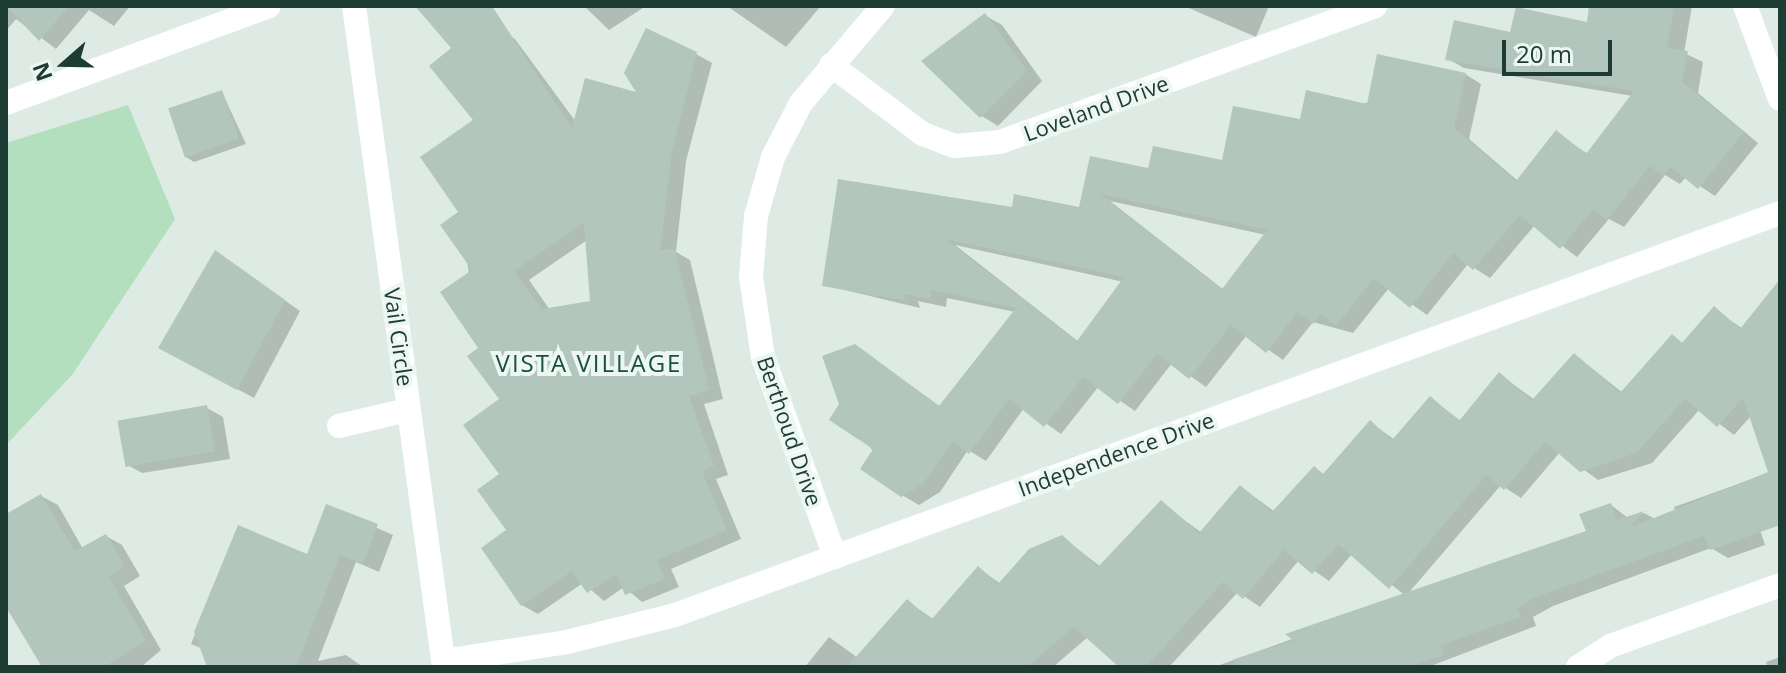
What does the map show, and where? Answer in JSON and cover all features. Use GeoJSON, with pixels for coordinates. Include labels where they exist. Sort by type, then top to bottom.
{"type":"FeatureCollection","features":[{"type":"Feature","properties":{"kind":"street"},"geometry":{"type":"LineString","coordinates":[[6,103],[269,6]]}},
{"type":"Feature","properties":{"kind":"street","name":"Vail Circle"},"geometry":{"type":"LineString","coordinates":[[354,6],[444,664]]}},
{"type":"Feature","properties":{"kind":"street","name":"Berthoud Drive"},"geometry":{"type":"LineString","coordinates":[[835,557],[763,357],[751,277],[756,216],[773,157],[831,65],[883,6]]}},
{"type":"Feature","properties":{"kind":"street","name":"Loveland Drive"},"geometry":{"type":"LineString","coordinates":[[831,65],[923,134],[955,146],[1000,142],[1375,6]]}},
{"type":"Feature","properties":{"kind":"street"},"geometry":{"type":"LineString","coordinates":[[1745,6],[1780,99]]}},
{"type":"Feature","properties":{"kind":"street","name":"Independence Drive"},"geometry":{"type":"LineString","coordinates":[[444,664],[567,642],[675,615],[1780,213]]}},
{"type":"Feature","properties":{"kind":"street"},"geometry":{"type":"LineString","coordinates":[[339,426],[408,410]]}},
{"type":"Feature","properties":{"kind":"street"},"geometry":{"type":"LineString","coordinates":[[1578,667],[1610,646],[1780,585]]}},
{"type":"Feature","properties":{"kind":"green space"},"geometry":{"type":"Polygon","coordinates":[[[128,105],[175,219],[72,375],[6,445],[6,143],[128,105]]]}},
{"type":"Feature","properties":{"kind":"building"},"geometry":{"type":"Polygon","coordinates":[[[6,6],[69,6],[39,41],[6,6]]]}},
{"type":"Feature","properties":{"kind":"building"},"geometry":{"type":"Polygon","coordinates":[[[415,6],[492,6],[572,128],[585,78],[636,92],[624,73],[646,28],[697,52],[672,152],[660,250],[675,249],[709,390],[689,396],[714,466],[702,471],[727,531],[657,560],[665,579],[625,595],[616,574],[587,593],[572,571],[521,606],[481,548],[506,530],[477,490],[499,474],[463,425],[499,399],[467,356],[478,348],[440,292],[472,270],[440,225],[458,212],[420,157],[473,120],[429,66],[451,48],[415,6]],[[584,223],[514,271],[542,309],[590,301],[584,223]]]}},
{"type":"Feature","properties":{"kind":"building"},"geometry":{"type":"Polygon","coordinates":[[[1589,6],[1674,6],[1667,48],[1688,51],[1682,82],[1744,132],[1698,189],[1671,167],[1663,176],[1650,166],[1607,220],[1593,209],[1560,249],[1520,215],[1473,270],[1453,253],[1410,308],[1374,278],[1336,326],[1321,314],[1313,324],[1297,312],[1266,353],[1231,325],[1189,379],[1157,354],[1118,404],[1083,377],[1044,427],[1009,399],[969,454],[953,441],[923,484],[901,497],[860,469],[873,449],[829,420],[839,404],[822,356],[855,344],[939,406],[1016,308],[931,290],[930,299],[903,294],[906,301],[822,286],[838,179],[1012,207],[1014,194],[1079,207],[1090,156],[1148,168],[1153,146],[1222,160],[1233,106],[1300,119],[1306,90],[1367,104],[1377,54],[1466,73],[1454,128],[1516,181],[1556,130],[1586,154],[1634,91],[1445,60],[1454,20],[1510,32],[1516,7],[1587,22],[1589,6]],[[1100,194],[1222,289],[1267,230],[1100,194]],[[945,239],[1077,341],[1124,277],[945,239]]]}},
{"type":"Feature","properties":{"kind":"building"},"geometry":{"type":"Polygon","coordinates":[[[985,13],[1027,71],[980,118],[921,61],[985,13]]]}},
{"type":"Feature","properties":{"kind":"building"},"geometry":{"type":"Polygon","coordinates":[[[222,90],[239,139],[185,158],[168,109],[222,90]]]}},
{"type":"Feature","properties":{"kind":"building"},"geometry":{"type":"Polygon","coordinates":[[[215,250],[285,300],[237,390],[158,348],[215,250]]]}},
{"type":"Feature","properties":{"kind":"building"},"geometry":{"type":"Polygon","coordinates":[[[1780,279],[1780,525],[1710,550],[1704,536],[1536,597],[1517,608],[1521,617],[1440,645],[1444,655],[1409,667],[1235,667],[1234,659],[1294,641],[1285,634],[1586,531],[1579,514],[1611,503],[1617,520],[1644,511],[1629,528],[1768,472],[1743,398],[1717,427],[1685,399],[1636,453],[1580,472],[1545,442],[1504,490],[1486,475],[1389,589],[1338,544],[1312,574],[1284,550],[1243,599],[1223,582],[1146,667],[1119,667],[1074,627],[1027,667],[847,667],[907,599],[931,620],[978,566],[998,584],[1029,549],[1062,535],[1098,567],[1161,500],[1199,533],[1240,485],[1272,512],[1314,466],[1323,474],[1370,420],[1392,440],[1430,396],[1459,421],[1499,372],[1532,400],[1574,353],[1620,393],[1672,334],[1682,343],[1714,306],[1740,329],[1780,279]]]}},
{"type":"Feature","properties":{"kind":"building"},"geometry":{"type":"Polygon","coordinates":[[[207,405],[215,451],[126,467],[117,421],[207,405]]]}},
{"type":"Feature","properties":{"kind":"building"},"geometry":{"type":"Polygon","coordinates":[[[41,494],[75,551],[106,534],[125,566],[109,577],[146,640],[104,667],[42,667],[6,607],[6,514],[41,494]]]}},
{"type":"Feature","properties":{"kind":"building"},"geometry":{"type":"Polygon","coordinates":[[[326,504],[378,524],[363,564],[340,555],[296,667],[207,667],[194,632],[238,525],[307,554],[326,504]]]}},
{"type":"Feature","properties":{"kind":"district","name":"VISTA VILLAGE"},"geometry":{"type":"Point","coordinates":[589,363]}}]}
